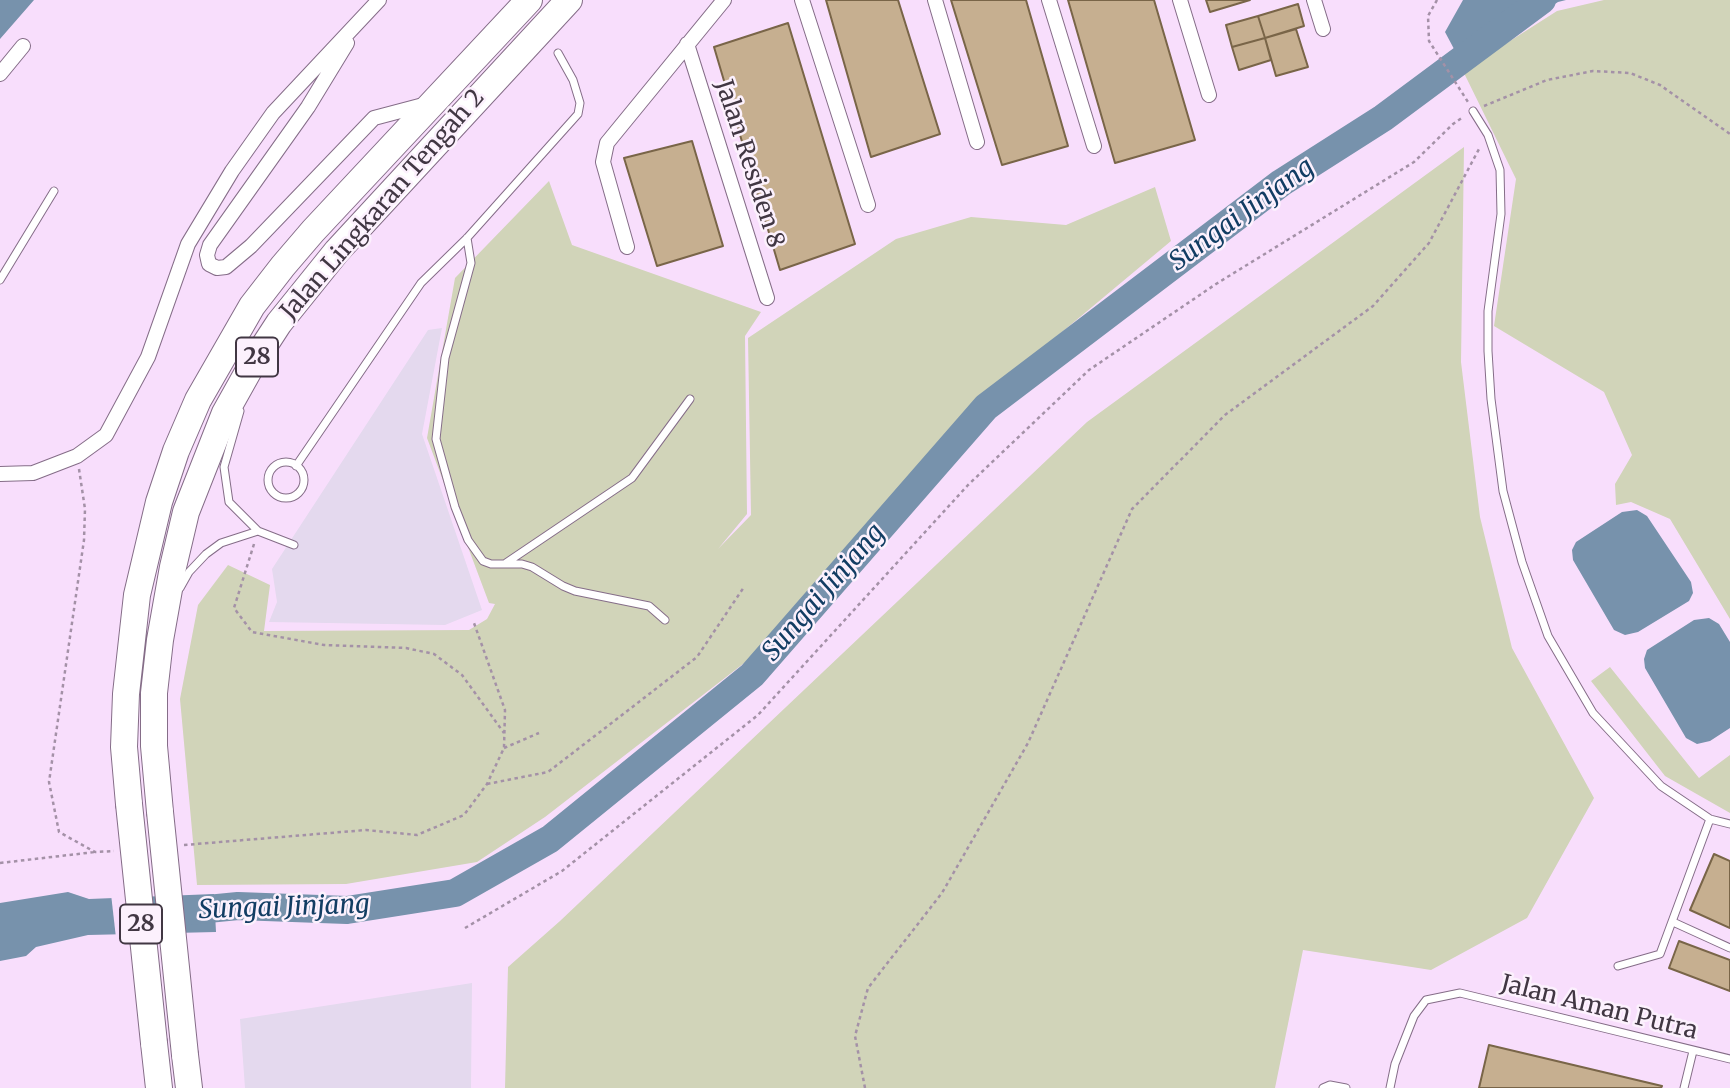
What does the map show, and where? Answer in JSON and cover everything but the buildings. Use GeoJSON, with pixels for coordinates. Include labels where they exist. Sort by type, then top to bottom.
{"type":"FeatureCollection","features":[{"type":"Feature","properties":{"kind":"highway","name":"Jalan Lingkaran Tengah 2"},"geometry":{"type":"LineString","coordinates":[[159,1088],[128,804],[124,747],[125,694],[137,595],[159,502],[176,451],[198,400],[252,306],[283,266],[529,0]]}},
{"type":"Feature","properties":{"kind":"highway","name":"Jalan Lingkaran Tengah 2"},"geometry":{"type":"LineString","coordinates":[[189,1088],[154,746],[154,693],[173,567],[186,512],[226,413],[253,363],[279,323],[337,251],[569,0]]}},
{"type":"Feature","properties":{"kind":"street"},"geometry":{"type":"LineString","coordinates":[[0,474],[33,473],[77,456],[106,435],[148,356],[188,244],[232,171],[273,113],[379,0]]}},
{"type":"Feature","properties":{"kind":"street"},"geometry":{"type":"LineString","coordinates":[[627,247],[603,162],[607,143],[724,0]]}},
{"type":"Feature","properties":{"kind":"street"},"geometry":{"type":"LineString","coordinates":[[802,0],[868,205]]}},
{"type":"Feature","properties":{"kind":"street"},"geometry":{"type":"LineString","coordinates":[[935,0],[977,142]]}},
{"type":"Feature","properties":{"kind":"street"},"geometry":{"type":"LineString","coordinates":[[1049,0],[1094,146]]}},
{"type":"Feature","properties":{"kind":"street"},"geometry":{"type":"LineString","coordinates":[[1180,0],[1209,95]]}},
{"type":"Feature","properties":{"kind":"street"},"geometry":{"type":"LineString","coordinates":[[1314,0],[1323,29]]}},
{"type":"Feature","properties":{"kind":"street"},"geometry":{"type":"LineString","coordinates":[[362,18],[308,107],[210,245],[207,255],[209,264],[217,268],[226,267],[251,246],[374,118],[432,103]]}},
{"type":"Feature","properties":{"kind":"street","name":"Jalan Residen 8"},"geometry":{"type":"LineString","coordinates":[[687,44],[767,298]]}},
{"type":"Feature","properties":{"kind":"street"},"geometry":{"type":"LineString","coordinates":[[0,74],[23,46]]}},
{"type":"Feature","properties":{"kind":"lane"},"geometry":{"type":"LineString","coordinates":[[296,466],[421,283],[467,238],[578,114],[580,103],[573,80],[558,53]]}},
{"type":"Feature","properties":{"kind":"lane"},"geometry":{"type":"LineString","coordinates":[[1474,111],[1488,135],[1500,170],[1501,214],[1488,311],[1491,399],[1503,491],[1522,562],[1548,636],[1593,713],[1661,786],[1710,819],[1730,824]]}},
{"type":"Feature","properties":{"kind":"lane"},"geometry":{"type":"LineString","coordinates":[[0,280],[54,191]]}},
{"type":"Feature","properties":{"kind":"lane"},"geometry":{"type":"LineString","coordinates":[[467,238],[471,263],[445,359],[436,439],[455,507],[468,540],[483,561],[491,564],[532,566],[575,591],[649,606],[665,620]]}},
{"type":"Feature","properties":{"kind":"lane"},"geometry":{"type":"LineString","coordinates":[[253,363],[224,467],[229,502],[258,531],[294,545]]}},
{"type":"Feature","properties":{"kind":"lane"},"geometry":{"type":"LineString","coordinates":[[506,563],[632,478],[690,399]]}},
{"type":"Feature","properties":{"kind":"lane"},"geometry":{"type":"LineString","coordinates":[[285,462],[296,466],[303,475],[303,487],[290,498],[278,496],[268,482],[271,471],[285,462]]}},
{"type":"Feature","properties":{"kind":"lane"},"geometry":{"type":"LineString","coordinates":[[164,622],[188,572],[206,554],[221,543],[258,531]]}},
{"type":"Feature","properties":{"kind":"lane"},"geometry":{"type":"LineString","coordinates":[[1618,966],[1660,954],[1710,819]]}},
{"type":"Feature","properties":{"kind":"lane"},"geometry":{"type":"LineString","coordinates":[[1673,922],[1730,948]]}},
{"type":"Feature","properties":{"kind":"lane","name":"Jalan Aman Putra"},"geometry":{"type":"LineString","coordinates":[[1390,1088],[1395,1064],[1414,1016],[1426,1000],[1460,993],[1730,1059]]}},
{"type":"Feature","properties":{"kind":"lane"},"geometry":{"type":"LineString","coordinates":[[1684,1088],[1693,1051]]}},
{"type":"Feature","properties":{"kind":"lane"},"geometry":{"type":"LineString","coordinates":[[1323,1088],[1330,1085],[1346,1088]]}},
{"type":"Feature","properties":{"kind":"path"},"geometry":{"type":"LineString","coordinates":[[1437,0],[1428,16],[1429,41],[1474,111]]}},
{"type":"Feature","properties":{"kind":"path"},"geometry":{"type":"LineString","coordinates":[[465,928],[562,871],[758,715],[968,485],[1089,370],[1216,284],[1414,162],[1453,124],[1474,111],[1547,80],[1593,71],[1630,73],[1660,85],[1730,134]]}},
{"type":"Feature","properties":{"kind":"path"},"geometry":{"type":"LineString","coordinates":[[865,1088],[855,1036],[868,988],[942,893],[1028,743],[1132,509],[1225,415],[1373,306],[1429,243],[1488,135]]}},
{"type":"Feature","properties":{"kind":"path"},"geometry":{"type":"LineString","coordinates":[[77,456],[85,509],[85,540],[50,782],[59,832],[94,852]]}},
{"type":"Feature","properties":{"kind":"path"},"geometry":{"type":"LineString","coordinates":[[258,531],[234,608],[252,632],[324,645],[406,648],[434,654],[462,675],[504,733]]}},
{"type":"Feature","properties":{"kind":"path"},"geometry":{"type":"LineString","coordinates":[[486,784],[548,772],[612,723],[697,657],[744,586]]}},
{"type":"Feature","properties":{"kind":"path"},"geometry":{"type":"LineString","coordinates":[[176,846],[366,830],[417,835],[464,815],[486,784],[504,748],[505,710],[474,623]]}},
{"type":"Feature","properties":{"kind":"path"},"geometry":{"type":"LineString","coordinates":[[504,748],[538,733]]}},
{"type":"Feature","properties":{"kind":"path"},"geometry":{"type":"LineString","coordinates":[[0,863],[122,850]]}},
{"type":"Feature","properties":{"kind":"shaded area"},"geometry":{"type":"Polygon","coordinates":[[[442,328],[422,434],[482,610],[445,625],[269,622],[277,602],[272,569],[428,330],[442,328]]]}},
{"type":"Feature","properties":{"kind":"shaded area"},"geometry":{"type":"Polygon","coordinates":[[[472,983],[471,1088],[245,1088],[240,1019],[472,983]]]}},
{"type":"Feature","properties":{"kind":"green space"},"geometry":{"type":"Polygon","coordinates":[[[1604,0],[1730,0],[1730,619],[1670,519],[1631,502],[1616,505],[1615,484],[1632,455],[1604,392],[1494,326],[1516,179],[1463,71],[1557,11],[1604,0]]]}},
{"type":"Feature","properties":{"kind":"green space"},"geometry":{"type":"Polygon","coordinates":[[[1464,147],[1461,362],[1480,517],[1512,648],[1594,798],[1527,918],[1431,970],[1303,950],[1275,1088],[505,1088],[508,967],[560,921],[1087,422],[1464,147]]]}},
{"type":"Feature","properties":{"kind":"green space"},"geometry":{"type":"Polygon","coordinates":[[[549,181],[572,245],[761,312],[745,336],[747,514],[718,549],[751,515],[748,338],[896,239],[971,217],[1066,225],[1155,187],[1171,241],[995,388],[841,559],[783,633],[545,817],[477,862],[346,884],[197,885],[180,699],[198,605],[228,565],[270,585],[264,631],[469,630],[487,619],[495,604],[489,603],[427,438],[455,278],[549,181]]]}},
{"type":"Feature","properties":{"kind":"green space"},"geometry":{"type":"Polygon","coordinates":[[[1610,667],[1699,778],[1730,755],[1730,813],[1665,776],[1591,681],[1610,667]]]}},
{"type":"Feature","properties":{"kind":"water"},"geometry":{"type":"Polygon","coordinates":[[[0,0],[34,0],[0,39],[0,0]]]}},
{"type":"Feature","properties":{"kind":"water"},"geometry":{"type":"Polygon","coordinates":[[[1463,0],[1566,0],[1558,2],[1462,64],[1445,32],[1463,0]]]}},
{"type":"Feature","properties":{"kind":"water"},"geometry":{"type":"Polygon","coordinates":[[[1637,510],[1647,516],[1691,582],[1693,593],[1689,601],[1638,632],[1625,635],[1614,630],[1573,560],[1572,550],[1576,542],[1622,512],[1637,510]]]}},
{"type":"Feature","properties":{"kind":"water"},"geometry":{"type":"Polygon","coordinates":[[[1709,618],[1719,624],[1730,642],[1730,728],[1710,741],[1697,744],[1686,738],[1645,668],[1644,659],[1647,650],[1694,620],[1709,618]]]}},
{"type":"Feature","properties":{"kind":"water"},"geometry":{"type":"Polygon","coordinates":[[[68,892],[89,899],[214,894],[216,932],[88,935],[36,947],[26,956],[0,961],[0,903],[68,892]]]}},
{"type":"Feature","properties":{"kind":"pier"},"geometry":{"type":"Polygon","coordinates":[[[147,893],[152,937],[116,938],[111,894],[147,893]]]}},
{"type":"Feature","properties":{"kind":"waterway","name":"Sungai Jinjang"},"geometry":{"type":"LineString","coordinates":[[177,912],[238,906],[347,910],[455,893],[550,839],[752,675],[986,407],[1281,183],[1383,118],[1542,0]]}}]}
